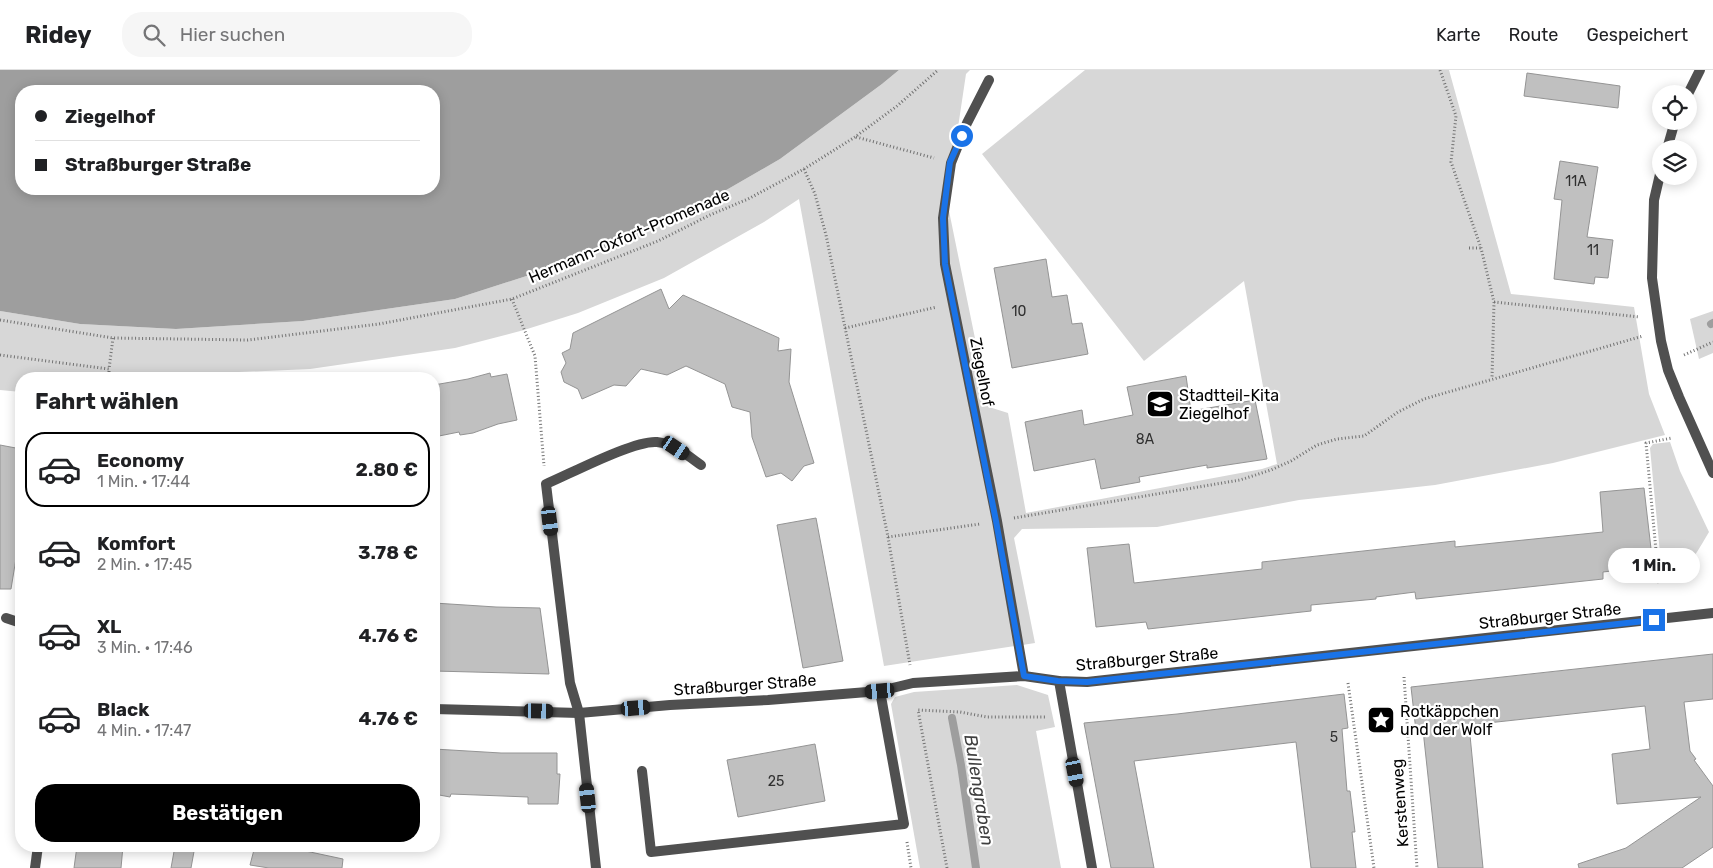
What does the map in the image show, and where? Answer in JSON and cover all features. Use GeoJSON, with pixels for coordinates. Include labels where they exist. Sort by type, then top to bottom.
{"type":"FeatureCollection","features":[{"type":"Feature","properties":{"kind":"street"},"geometry":{"type":"LineString","coordinates":[[1692,85],[1700,70]]}},
{"type":"Feature","properties":{"kind":"street","name":"Ziegelhof"},"geometry":{"type":"LineString","coordinates":[[989,80],[950,162],[943,218],[945,264],[996,521],[1024,676]]}},
{"type":"Feature","properties":{"kind":"street"},"geometry":{"type":"LineString","coordinates":[[1658,185],[1654,200],[1652,278],[1661,342],[1668,370],[1713,473]]}},
{"type":"Feature","properties":{"kind":"street"},"geometry":{"type":"LineString","coordinates":[[596,868],[579,713],[570,684],[546,484],[637,444],[656,442],[676,448],[701,465]]}},
{"type":"Feature","properties":{"kind":"street","name":"Straßburger Straße"},"geometry":{"type":"LineString","coordinates":[[440,709],[579,713],[880,691],[913,684],[1024,676],[1058,681],[1087,682],[1713,613]]}},
{"type":"Feature","properties":{"kind":"street"},"geometry":{"type":"LineString","coordinates":[[6,618],[15,621]]}},
{"type":"Feature","properties":{"kind":"street"},"geometry":{"type":"LineString","coordinates":[[1058,681],[1092,868]]}},
{"type":"Feature","properties":{"kind":"street"},"geometry":{"type":"LineString","coordinates":[[642,771],[650,852],[904,824],[880,691]]}},
{"type":"Feature","properties":{"kind":"street"},"geometry":{"type":"LineString","coordinates":[[35,868],[37,852]]}},
{"type":"Feature","properties":{"kind":"path","name":"Hermann-Oxfort-Promenade"},"geometry":{"type":"LineString","coordinates":[[0,320],[113,338],[248,340],[379,324],[512,298],[658,241],[710,215],[748,199],[804,169],[855,137],[897,106],[938,70]]}},
{"type":"Feature","properties":{"kind":"path"},"geometry":{"type":"LineString","coordinates":[[1440,70],[1456,116],[1451,162],[1481,248],[1494,302],[1492,378]]}},
{"type":"Feature","properties":{"kind":"path"},"geometry":{"type":"LineString","coordinates":[[855,137],[950,162]]}},
{"type":"Feature","properties":{"kind":"path"},"geometry":{"type":"LineString","coordinates":[[804,169],[815,194],[824,226],[846,328],[888,538],[910,666]]}},
{"type":"Feature","properties":{"kind":"path"},"geometry":{"type":"LineString","coordinates":[[1469,248],[1481,248]]}},
{"type":"Feature","properties":{"kind":"path"},"geometry":{"type":"LineString","coordinates":[[512,298],[535,356],[546,484]]}},
{"type":"Feature","properties":{"kind":"path"},"geometry":{"type":"LineString","coordinates":[[1494,302],[1641,318]]}},
{"type":"Feature","properties":{"kind":"path"},"geometry":{"type":"LineString","coordinates":[[846,328],[953,303]]}},
{"type":"Feature","properties":{"kind":"path"},"geometry":{"type":"LineString","coordinates":[[888,538],[1240,480],[1292,461],[1317,445],[1337,439],[1364,436],[1398,412],[1424,399],[1644,336]]}},
{"type":"Feature","properties":{"kind":"path"},"geometry":{"type":"LineString","coordinates":[[109,372],[113,338]]}},
{"type":"Feature","properties":{"kind":"path"},"geometry":{"type":"LineString","coordinates":[[1684,355],[1713,342]]}},
{"type":"Feature","properties":{"kind":"path"},"geometry":{"type":"LineString","coordinates":[[0,355],[109,369]]}},
{"type":"Feature","properties":{"kind":"path"},"geometry":{"type":"LineString","coordinates":[[1659,583],[1646,443],[1672,438]]}},
{"type":"Feature","properties":{"kind":"path","name":"Kerstenweg"},"geometry":{"type":"LineString","coordinates":[[1404,677],[1417,868]]}},
{"type":"Feature","properties":{"kind":"path"},"geometry":{"type":"LineString","coordinates":[[1348,683],[1374,868]]}},
{"type":"Feature","properties":{"kind":"path"},"geometry":{"type":"LineString","coordinates":[[947,868],[918,710],[960,712],[987,717],[1045,717]]}},
{"type":"Feature","properties":{"kind":"path"},"geometry":{"type":"LineString","coordinates":[[904,824],[911,868]]}},
{"type":"Feature","properties":{"kind":"shaded area"},"geometry":{"type":"Polygon","coordinates":[[[0,70],[899,70],[780,159],[683,215],[579,259],[455,299],[303,321],[176,329],[80,324],[0,311],[0,70]]]}},
{"type":"Feature","properties":{"kind":"shaded area"},"geometry":{"type":"Polygon","coordinates":[[[899,70],[970,70],[966,74],[947,201],[989,407],[1008,413],[1026,513],[1262,469],[1277,464],[1244,281],[1144,361],[982,154],[1085,70],[1449,70],[1511,294],[1634,307],[1649,394],[1665,435],[1553,463],[1435,485],[1299,500],[1157,527],[1022,529],[1014,538],[1035,643],[884,666],[799,199],[764,222],[664,278],[578,313],[524,330],[455,348],[310,369],[239,372],[15,372],[15,391],[0,390],[0,311],[80,324],[176,329],[303,321],[455,299],[579,259],[683,215],[780,159],[899,70]]]}},
{"type":"Feature","properties":{"kind":"shaded area"},"geometry":{"type":"Polygon","coordinates":[[[1713,311],[1713,353],[1699,359],[1690,319],[1713,311]]]}},
{"type":"Feature","properties":{"kind":"shaded area"},"geometry":{"type":"Polygon","coordinates":[[[1670,442],[1680,471],[1709,532],[1690,562],[1677,572],[1670,573],[1662,570],[1661,564],[1650,448],[1653,444],[1670,442]]]}},
{"type":"Feature","properties":{"kind":"shaded area"},"geometry":{"type":"Polygon","coordinates":[[[1017,685],[1048,695],[1055,727],[1036,731],[1061,868],[920,868],[891,704],[895,697],[914,692],[1017,685]]]}},
{"type":"Feature","properties":{"kind":"building"},"geometry":{"type":"Polygon","coordinates":[[[1527,73],[1620,86],[1618,108],[1524,96],[1527,73]]]}},
{"type":"Feature","properties":{"kind":"building"},"geometry":{"type":"Polygon","coordinates":[[[1560,161],[1598,167],[1587,237],[1613,240],[1608,278],[1595,277],[1594,284],[1554,279],[1562,200],[1554,199],[1560,161]]]}},
{"type":"Feature","properties":{"kind":"building"},"geometry":{"type":"Polygon","coordinates":[[[1046,259],[1052,297],[1067,295],[1072,324],[1082,323],[1088,354],[1012,368],[994,268],[1046,259]]]}},
{"type":"Feature","properties":{"kind":"building"},"geometry":{"type":"Polygon","coordinates":[[[661,289],[669,309],[683,295],[779,338],[778,351],[791,349],[789,382],[814,463],[804,466],[792,481],[781,473],[766,477],[752,437],[750,412],[732,407],[725,384],[686,366],[667,375],[641,369],[626,386],[614,385],[582,399],[578,389],[564,382],[561,372],[566,363],[562,353],[570,349],[573,333],[661,289]]]}},
{"type":"Feature","properties":{"kind":"building"},"geometry":{"type":"Polygon","coordinates":[[[490,373],[491,377],[507,374],[517,420],[498,424],[473,433],[460,435],[459,432],[440,436],[440,384],[490,373]]]}},
{"type":"Feature","properties":{"kind":"building","name":"Stadtteil-Kita Ziegelhof"},"geometry":{"type":"Polygon","coordinates":[[[1186,376],[1191,411],[1255,400],[1267,459],[1207,468],[1207,465],[1139,477],[1140,482],[1101,489],[1095,459],[1034,471],[1025,422],[1082,410],[1084,425],[1133,415],[1127,387],[1186,376]]]}},
{"type":"Feature","properties":{"kind":"building"},"geometry":{"type":"Polygon","coordinates":[[[0,445],[15,448],[15,565],[11,589],[0,589],[0,445]]]}},
{"type":"Feature","properties":{"kind":"building"},"geometry":{"type":"Polygon","coordinates":[[[1644,488],[1653,566],[1603,572],[1603,579],[1416,599],[1415,592],[1376,597],[1376,599],[1311,605],[1311,611],[1148,629],[1146,622],[1096,627],[1087,548],[1129,544],[1134,583],[1262,569],[1262,562],[1455,541],[1455,547],[1603,532],[1600,492],[1644,488]]]}},
{"type":"Feature","properties":{"kind":"building"},"geometry":{"type":"Polygon","coordinates":[[[816,518],[843,661],[803,668],[777,525],[816,518]]]}},
{"type":"Feature","properties":{"kind":"building"},"geometry":{"type":"Polygon","coordinates":[[[440,603],[540,608],[549,674],[440,671],[440,603]]]}},
{"type":"Feature","properties":{"kind":"building"},"geometry":{"type":"Polygon","coordinates":[[[1713,654],[1713,699],[1684,702],[1690,751],[1696,759],[1694,760],[1713,786],[1713,847],[1682,868],[1579,868],[1578,864],[1626,848],[1701,797],[1617,804],[1612,754],[1650,749],[1645,706],[1469,725],[1483,868],[1438,868],[1423,730],[1416,731],[1411,687],[1713,654]]]}},
{"type":"Feature","properties":{"kind":"building"},"geometry":{"type":"Polygon","coordinates":[[[1344,694],[1348,728],[1342,729],[1347,791],[1350,791],[1355,832],[1352,832],[1356,868],[1311,868],[1296,742],[1134,761],[1154,868],[1111,868],[1084,723],[1344,694]]]}},
{"type":"Feature","properties":{"kind":"building"},"geometry":{"type":"Polygon","coordinates":[[[815,744],[825,801],[738,817],[727,760],[815,744]]]}},
{"type":"Feature","properties":{"kind":"building"},"geometry":{"type":"Polygon","coordinates":[[[440,749],[501,753],[557,753],[557,774],[560,774],[558,804],[528,804],[528,797],[451,794],[450,797],[440,795],[440,749]]]}},
{"type":"Feature","properties":{"kind":"building"},"geometry":{"type":"Polygon","coordinates":[[[76,852],[122,852],[121,868],[74,868],[76,852]]]}},
{"type":"Feature","properties":{"kind":"building"},"geometry":{"type":"Polygon","coordinates":[[[174,852],[194,852],[191,868],[171,868],[174,852]]]}},
{"type":"Feature","properties":{"kind":"building"},"geometry":{"type":"Polygon","coordinates":[[[253,852],[310,852],[343,859],[342,868],[269,868],[250,865],[253,852]]]}},
{"type":"Feature","properties":{"kind":"waterway","name":"Bullengraben"},"geometry":{"type":"LineString","coordinates":[[952,718],[976,868]]}},
{"type":"Feature","properties":{"kind":"place","name":"Stadtteil-Kita Ziegelhof"},"geometry":{"type":"Point","coordinates":[1160,404]}},
{"type":"Feature","properties":{"kind":"place","name":"Rotkäppchen und der Wolf"},"geometry":{"type":"Point","coordinates":[1381,720]}},
{"type":"Feature","properties":{"kind":"route"},"geometry":{"type":"LineString","coordinates":[[962,136],[950,162],[943,218],[945,264],[996,521],[1024,676],[1058,681],[1087,682],[1654,620]]}}]}
